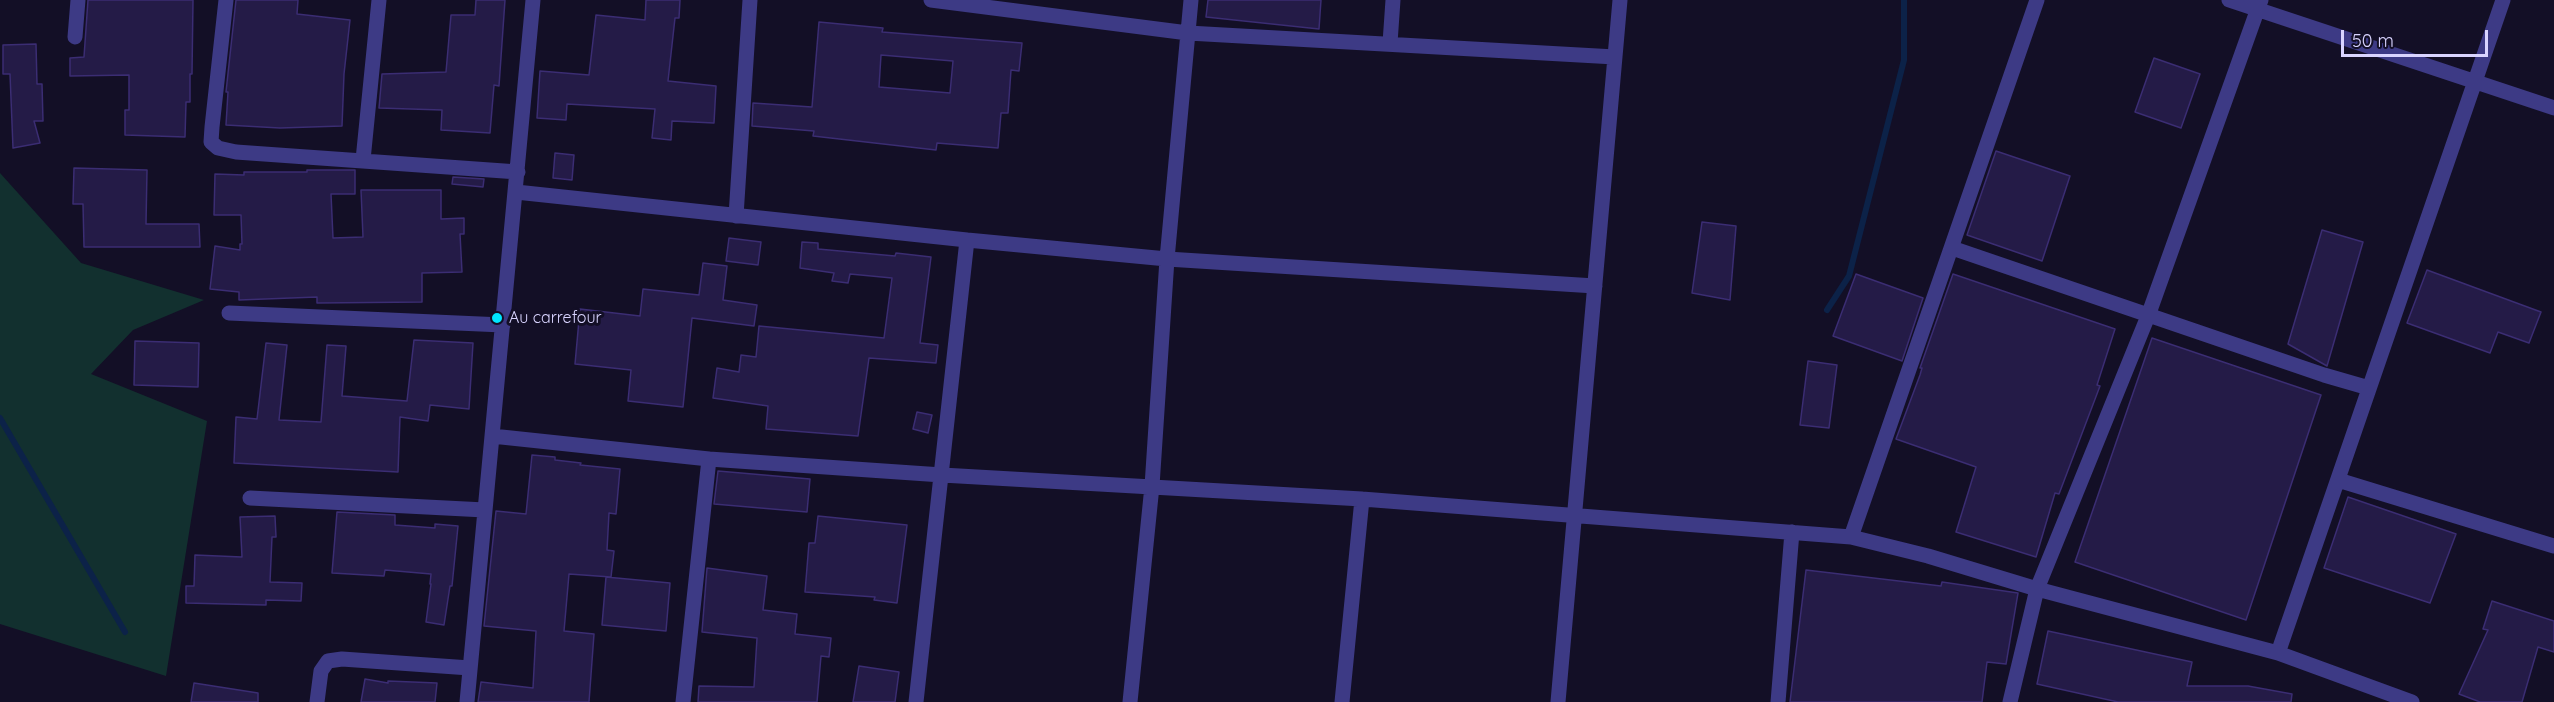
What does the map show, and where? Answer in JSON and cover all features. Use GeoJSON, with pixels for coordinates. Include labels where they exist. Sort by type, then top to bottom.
{"type":"FeatureCollection","features":[{"type":"Feature","properties":{"kind":"street"},"geometry":{"type":"LineString","coordinates":[[75,37],[78,0]]}},
{"type":"Feature","properties":{"kind":"street"},"geometry":{"type":"LineString","coordinates":[[226,0],[211,142],[218,148],[236,152],[363,159],[518,172]]}},
{"type":"Feature","properties":{"kind":"street"},"geometry":{"type":"LineString","coordinates":[[363,159],[379,0]]}},
{"type":"Feature","properties":{"kind":"street"},"geometry":{"type":"LineString","coordinates":[[467,702],[533,0]]}},
{"type":"Feature","properties":{"kind":"street"},"geometry":{"type":"LineString","coordinates":[[736,216],[750,0]]}},
{"type":"Feature","properties":{"kind":"street"},"geometry":{"type":"LineString","coordinates":[[931,0],[1188,33],[1616,57]]}},
{"type":"Feature","properties":{"kind":"street"},"geometry":{"type":"LineString","coordinates":[[1130,702],[1152,486],[1167,259],[1191,0]]}},
{"type":"Feature","properties":{"kind":"street"},"geometry":{"type":"LineString","coordinates":[[1390,44],[1393,0]]}},
{"type":"Feature","properties":{"kind":"street"},"geometry":{"type":"LineString","coordinates":[[1558,702],[1620,0]]}},
{"type":"Feature","properties":{"kind":"street"},"geometry":{"type":"LineString","coordinates":[[1851,537],[2037,0]]}},
{"type":"Feature","properties":{"kind":"street"},"geometry":{"type":"LineString","coordinates":[[2229,0],[2259,5],[2554,108]]}},
{"type":"Feature","properties":{"kind":"street"},"geometry":{"type":"LineString","coordinates":[[2278,653],[2503,0]]}},
{"type":"Feature","properties":{"kind":"street"},"geometry":{"type":"LineString","coordinates":[[2010,702],[2037,589],[2148,316],[2259,5]]}},
{"type":"Feature","properties":{"kind":"street"},"geometry":{"type":"LineString","coordinates":[[516,192],[1167,259],[1595,286]]}},
{"type":"Feature","properties":{"kind":"street"},"geometry":{"type":"LineString","coordinates":[[916,702],[967,240]]}},
{"type":"Feature","properties":{"kind":"street"},"geometry":{"type":"LineString","coordinates":[[1952,248],[2148,316],[2369,388]]}},
{"type":"Feature","properties":{"kind":"street"},"geometry":{"type":"LineString","coordinates":[[229,313],[503,325]]}},
{"type":"Feature","properties":{"kind":"street"},"geometry":{"type":"LineString","coordinates":[[492,436],[709,459],[1362,499],[1851,537],[1928,556],[2037,589],[2278,653],[2412,702]]}},
{"type":"Feature","properties":{"kind":"street"},"geometry":{"type":"LineString","coordinates":[[683,702],[709,459]]}},
{"type":"Feature","properties":{"kind":"street"},"geometry":{"type":"LineString","coordinates":[[2338,480],[2554,546]]}},
{"type":"Feature","properties":{"kind":"street"},"geometry":{"type":"LineString","coordinates":[[250,498],[485,510]]}},
{"type":"Feature","properties":{"kind":"street"},"geometry":{"type":"LineString","coordinates":[[1342,702],[1362,499]]}},
{"type":"Feature","properties":{"kind":"street"},"geometry":{"type":"LineString","coordinates":[[1778,702],[1792,532]]}},
{"type":"Feature","properties":{"kind":"street"},"geometry":{"type":"LineString","coordinates":[[317,702],[321,671],[328,662],[342,659],[470,668]]}},
{"type":"Feature","properties":{"kind":"green space"},"geometry":{"type":"Polygon","coordinates":[[[0,173],[81,263],[204,300],[133,330],[91,374],[207,421],[166,676],[0,624],[0,173]]]}},
{"type":"Feature","properties":{"kind":"building"},"geometry":{"type":"Polygon","coordinates":[[[88,0],[193,0],[192,74],[190,74],[190,102],[186,102],[185,137],[125,135],[125,110],[129,110],[129,75],[70,76],[70,58],[84,57],[88,0]]]}},
{"type":"Feature","properties":{"kind":"building"},"geometry":{"type":"Polygon","coordinates":[[[236,0],[298,0],[297,14],[350,20],[344,74],[342,126],[280,128],[226,125],[228,92],[226,92],[236,0]]]}},
{"type":"Feature","properties":{"kind":"building"},"geometry":{"type":"Polygon","coordinates":[[[476,0],[505,0],[499,86],[494,85],[490,133],[441,130],[442,110],[379,108],[382,74],[446,72],[451,15],[475,15],[476,0]]]}},
{"type":"Feature","properties":{"kind":"building"},"geometry":{"type":"Polygon","coordinates":[[[646,0],[680,0],[679,18],[675,18],[668,81],[716,86],[714,123],[672,121],[671,140],[652,138],[655,109],[567,104],[566,120],[537,118],[540,71],[589,75],[596,15],[645,20],[646,0]]]}},
{"type":"Feature","properties":{"kind":"building"},"geometry":{"type":"Polygon","coordinates":[[[1208,0],[1321,0],[1319,29],[1206,17],[1208,0]]]}},
{"type":"Feature","properties":{"kind":"building"},"geometry":{"type":"Polygon","coordinates":[[[819,22],[883,28],[882,32],[1022,43],[1019,71],[1011,70],[1008,113],[1001,113],[998,148],[937,143],[936,150],[813,136],[814,131],[752,126],[753,103],[812,107],[819,22]],[[881,55],[879,87],[950,93],[953,61],[881,55]]]}},
{"type":"Feature","properties":{"kind":"building"},"geometry":{"type":"Polygon","coordinates":[[[36,44],[37,84],[42,84],[43,121],[34,121],[40,143],[13,148],[10,74],[3,74],[3,45],[36,44]]]}},
{"type":"Feature","properties":{"kind":"building"},"geometry":{"type":"Polygon","coordinates":[[[2154,58],[2200,74],[2181,128],[2135,112],[2154,58]]]}},
{"type":"Feature","properties":{"kind":"building"},"geometry":{"type":"Polygon","coordinates":[[[1996,151],[2070,176],[2042,261],[1967,235],[1996,151]]]}},
{"type":"Feature","properties":{"kind":"building"},"geometry":{"type":"Polygon","coordinates":[[[555,153],[574,155],[572,180],[553,178],[555,153]]]}},
{"type":"Feature","properties":{"kind":"building"},"geometry":{"type":"Polygon","coordinates":[[[74,168],[147,170],[146,224],[199,224],[200,247],[84,247],[83,204],[73,204],[74,168]]]}},
{"type":"Feature","properties":{"kind":"building"},"geometry":{"type":"Polygon","coordinates":[[[307,170],[355,170],[355,194],[331,194],[333,238],[363,237],[361,190],[441,190],[441,219],[464,218],[464,234],[460,234],[462,272],[422,273],[422,302],[317,303],[317,297],[239,300],[239,292],[210,289],[215,246],[240,250],[240,244],[242,244],[241,215],[214,215],[215,174],[244,175],[244,172],[307,172],[307,170]]]}},
{"type":"Feature","properties":{"kind":"building"},"geometry":{"type":"Polygon","coordinates":[[[453,177],[484,179],[483,187],[452,184],[453,177]]]}},
{"type":"Feature","properties":{"kind":"building"},"geometry":{"type":"Polygon","coordinates":[[[1702,222],[1736,226],[1730,300],[1692,293],[1702,222]]]}},
{"type":"Feature","properties":{"kind":"building"},"geometry":{"type":"Polygon","coordinates":[[[2322,230],[2363,242],[2327,366],[2288,344],[2322,230]]]}},
{"type":"Feature","properties":{"kind":"building"},"geometry":{"type":"Polygon","coordinates":[[[729,238],[761,242],[758,265],[726,261],[729,238]]]}},
{"type":"Feature","properties":{"kind":"building"},"geometry":{"type":"Polygon","coordinates":[[[802,242],[818,243],[818,249],[931,257],[920,343],[938,345],[936,363],[869,358],[858,436],[766,429],[768,406],[713,398],[717,368],[739,372],[741,355],[756,357],[759,326],[884,338],[892,278],[850,274],[848,283],[832,281],[834,273],[800,268],[802,242]]]}},
{"type":"Feature","properties":{"kind":"building"},"geometry":{"type":"Polygon","coordinates":[[[703,263],[727,266],[723,300],[757,305],[754,326],[692,318],[683,407],[628,401],[631,370],[575,364],[580,309],[640,316],[643,289],[699,295],[703,263]]]}},
{"type":"Feature","properties":{"kind":"building"},"geometry":{"type":"Polygon","coordinates":[[[2427,270],[2541,312],[2529,343],[2498,332],[2490,353],[2407,323],[2427,270]]]}},
{"type":"Feature","properties":{"kind":"building"},"geometry":{"type":"Polygon","coordinates":[[[1856,274],[1923,298],[1902,361],[1833,336],[1856,274]]]}},
{"type":"Feature","properties":{"kind":"building"},"geometry":{"type":"Polygon","coordinates":[[[1953,274],[2115,329],[2097,385],[2100,386],[2059,494],[2055,493],[2036,557],[1956,532],[1976,467],[1896,439],[1953,274]]]}},
{"type":"Feature","properties":{"kind":"building"},"geometry":{"type":"Polygon","coordinates":[[[2152,338],[2321,395],[2246,620],[2075,562],[2152,338]]]}},
{"type":"Feature","properties":{"kind":"building"},"geometry":{"type":"Polygon","coordinates":[[[414,340],[473,343],[469,409],[430,405],[428,421],[400,417],[398,472],[234,463],[236,417],[257,419],[266,343],[287,345],[279,420],[321,422],[327,345],[346,346],[342,396],[407,401],[414,340]]]}},
{"type":"Feature","properties":{"kind":"building"},"geometry":{"type":"Polygon","coordinates":[[[135,341],[199,343],[198,387],[134,385],[135,341]]]}},
{"type":"Feature","properties":{"kind":"building"},"geometry":{"type":"Polygon","coordinates":[[[1808,361],[1837,365],[1829,428],[1800,425],[1808,361]]]}},
{"type":"Feature","properties":{"kind":"building"},"geometry":{"type":"Polygon","coordinates":[[[917,412],[932,415],[928,433],[913,429],[917,412]]]}},
{"type":"Feature","properties":{"kind":"building"},"geometry":{"type":"Polygon","coordinates":[[[532,455],[555,457],[555,460],[581,463],[580,465],[620,469],[616,514],[609,513],[607,550],[614,551],[611,577],[569,574],[564,631],[594,634],[589,702],[478,702],[481,682],[533,688],[536,631],[484,626],[496,511],[526,514],[532,455]]]}},
{"type":"Feature","properties":{"kind":"building"},"geometry":{"type":"Polygon","coordinates":[[[718,471],[810,479],[807,512],[714,504],[718,471]]]}},
{"type":"Feature","properties":{"kind":"building"},"geometry":{"type":"Polygon","coordinates":[[[2348,497],[2456,534],[2430,603],[2324,568],[2348,497]]]}},
{"type":"Feature","properties":{"kind":"building"},"geometry":{"type":"Polygon","coordinates":[[[337,512],[395,515],[395,525],[435,528],[435,524],[458,526],[452,586],[450,586],[444,625],[426,622],[431,574],[385,570],[384,576],[332,573],[337,512]]]}},
{"type":"Feature","properties":{"kind":"building"},"geometry":{"type":"Polygon","coordinates":[[[275,516],[276,537],[272,537],[270,582],[302,583],[301,601],[266,600],[266,605],[186,603],[186,586],[194,586],[195,555],[242,557],[240,517],[275,516]]]}},
{"type":"Feature","properties":{"kind":"building"},"geometry":{"type":"Polygon","coordinates":[[[818,516],[907,525],[897,603],[874,600],[875,597],[805,592],[809,543],[815,543],[818,516]]]}},
{"type":"Feature","properties":{"kind":"building"},"geometry":{"type":"Polygon","coordinates":[[[707,568],[767,576],[763,610],[797,614],[795,634],[831,638],[829,657],[821,656],[817,702],[698,702],[699,686],[754,687],[757,638],[702,632],[707,568]]]}},
{"type":"Feature","properties":{"kind":"building"},"geometry":{"type":"Polygon","coordinates":[[[1806,570],[1941,586],[1942,582],[2018,593],[2006,664],[1987,662],[1982,702],[1790,702],[1806,570]]]}},
{"type":"Feature","properties":{"kind":"building"},"geometry":{"type":"Polygon","coordinates":[[[606,577],[670,583],[666,631],[602,625],[606,577]]]}},
{"type":"Feature","properties":{"kind":"building"},"geometry":{"type":"Polygon","coordinates":[[[2492,601],[2554,621],[2554,652],[2538,647],[2522,702],[2480,702],[2459,694],[2488,630],[2483,629],[2492,601]]]}},
{"type":"Feature","properties":{"kind":"building"},"geometry":{"type":"Polygon","coordinates":[[[2048,631],[2192,662],[2187,686],[2248,686],[2292,694],[2291,702],[2118,702],[2037,684],[2048,631]]]}},
{"type":"Feature","properties":{"kind":"building"},"geometry":{"type":"Polygon","coordinates":[[[859,666],[899,672],[895,702],[853,702],[859,666]]]}},
{"type":"Feature","properties":{"kind":"building"},"geometry":{"type":"Polygon","coordinates":[[[365,679],[388,683],[388,681],[437,683],[435,702],[361,702],[365,679]]]}},
{"type":"Feature","properties":{"kind":"building"},"geometry":{"type":"Polygon","coordinates":[[[194,683],[258,693],[258,702],[191,702],[194,683]]]}},
{"type":"Feature","properties":{"kind":"waterway"},"geometry":{"type":"LineString","coordinates":[[1827,310],[1849,276],[1904,60],[1904,0]]}},
{"type":"Feature","properties":{"kind":"waterway"},"geometry":{"type":"LineString","coordinates":[[0,418],[125,632]]}},
{"type":"Feature","properties":{"kind":"place","name":"Au carrefour"},"geometry":{"type":"Point","coordinates":[497,318]}}]}
